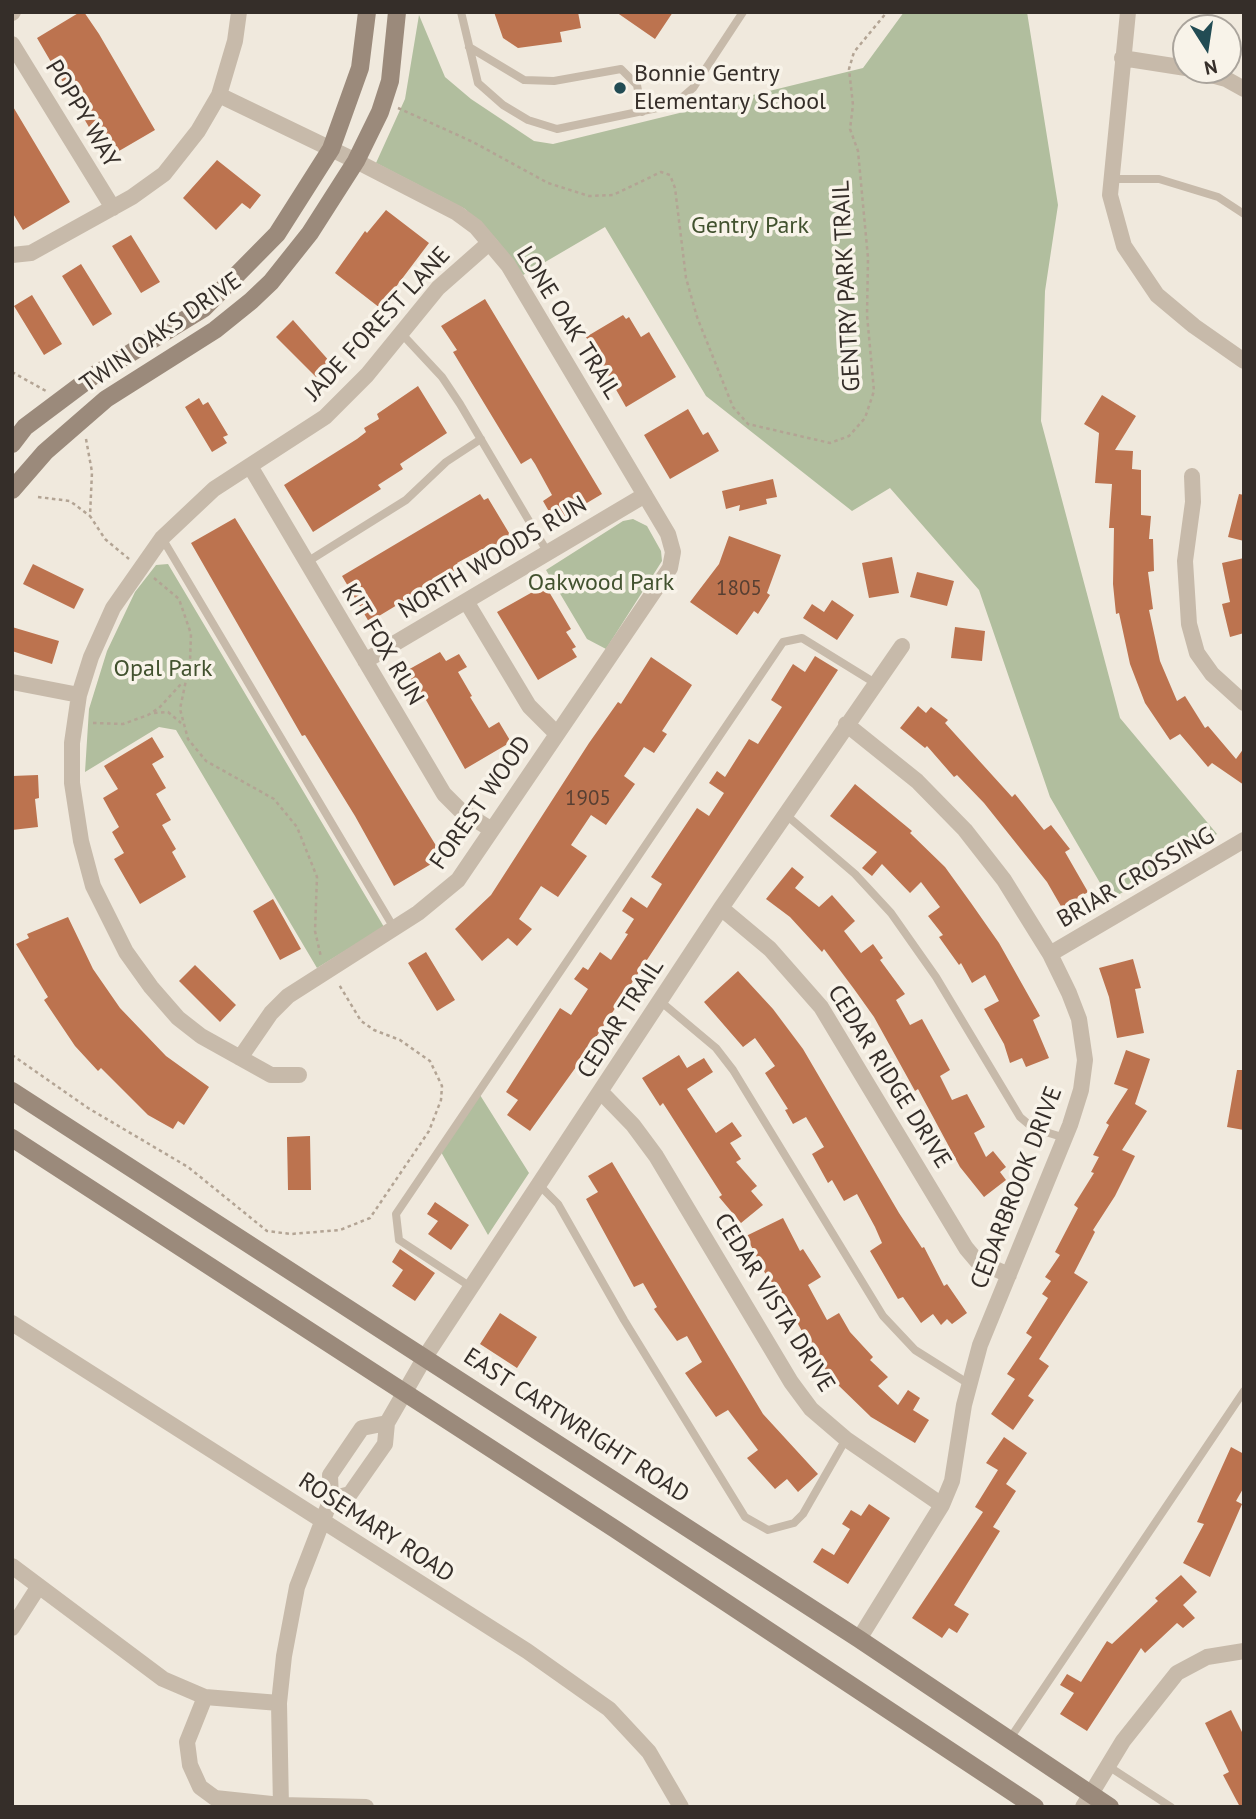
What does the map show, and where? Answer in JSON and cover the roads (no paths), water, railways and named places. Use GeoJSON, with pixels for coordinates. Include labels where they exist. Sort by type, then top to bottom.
{"type":"FeatureCollection","features":[{"type":"Feature","properties":{"kind":"main road","name":"TWIN OAKS DRIVE"},"geometry":{"type":"LineString","coordinates":[[12,444],[25,427],[93,376],[204,308],[277,234],[331,149],[360,68],[367,12]]}},
{"type":"Feature","properties":{"kind":"main road","name":"TWIN OAKS DRIVE"},"geometry":{"type":"LineString","coordinates":[[12,490],[45,452],[106,399],[215,330],[271,282],[310,233],[356,160],[380,112],[390,81],[397,12]]}},
{"type":"Feature","properties":{"kind":"main road","name":"EAST CARTWRIGHT ROAD"},"geometry":{"type":"LineString","coordinates":[[12,1091],[859,1639],[1009,1740],[1087,1801],[1110,1807]]}},
{"type":"Feature","properties":{"kind":"main road"},"geometry":{"type":"LineString","coordinates":[[12,1138],[1035,1807]]}},
{"type":"Feature","properties":{"kind":"street"},"geometry":{"type":"LineString","coordinates":[[15,255],[31,253],[113,208],[164,174],[198,131],[219,96],[235,41],[239,12]]}},
{"type":"Feature","properties":{"kind":"street"},"geometry":{"type":"LineString","coordinates":[[1128,12],[1110,195],[1124,246],[1157,295],[1194,327],[1244,361]]}},
{"type":"Feature","properties":{"kind":"street","name":"POPPY WAY"},"geometry":{"type":"LineString","coordinates":[[12,44],[113,208]]}},
{"type":"Feature","properties":{"kind":"street"},"geometry":{"type":"LineString","coordinates":[[1122,58],[1172,66]]}},
{"type":"Feature","properties":{"kind":"street","name":"LONE OAK TRAIL"},"geometry":{"type":"LineString","coordinates":[[219,96],[356,160],[457,213],[489,243],[508,265],[645,495],[668,534],[673,552]]}},
{"type":"Feature","properties":{"kind":"street","name":"JADE FOREST LANE"},"geometry":{"type":"LineString","coordinates":[[299,1075],[271,1075],[201,1036],[178,1018],[151,987],[109,922],[93,886],[81,841],[74,795],[72,743],[79,695],[91,657],[113,608],[162,538],[214,489],[325,417],[367,375],[438,288],[489,243]]}},
{"type":"Feature","properties":{"kind":"street","name":"KIT FOX RUN"},"geometry":{"type":"LineString","coordinates":[[250,466],[444,794],[460,810],[492,830]]}},
{"type":"Feature","properties":{"kind":"street"},"geometry":{"type":"LineString","coordinates":[[1192,476],[1193,502],[1185,561],[1189,624],[1197,653],[1212,674],[1244,703]]}},
{"type":"Feature","properties":{"kind":"street","name":"NORTH WOODS RUN"},"geometry":{"type":"LineString","coordinates":[[365,661],[645,495]]}},
{"type":"Feature","properties":{"kind":"street","name":"FOREST WOOD"},"geometry":{"type":"LineString","coordinates":[[240,1058],[271,1013],[288,996],[438,899],[458,880],[670,568],[673,552]]}},
{"type":"Feature","properties":{"kind":"street"},"geometry":{"type":"LineString","coordinates":[[466,601],[528,706],[557,734]]}},
{"type":"Feature","properties":{"kind":"street","name":"CEDAR TRAIL"},"geometry":{"type":"LineString","coordinates":[[331,1499],[350,1494],[385,1444],[387,1423],[425,1357],[721,908],[902,646]]}},
{"type":"Feature","properties":{"kind":"street"},"geometry":{"type":"LineString","coordinates":[[12,682],[79,695]]}},
{"type":"Feature","properties":{"kind":"street","name":"CEDARBROOK DRIVE"},"geometry":{"type":"LineString","coordinates":[[846,724],[917,781],[965,830],[1004,880],[1050,954],[1079,1019],[1085,1060],[1081,1090],[1065,1138],[980,1345],[969,1384],[957,1459],[942,1505],[859,1639]]}},
{"type":"Feature","properties":{"kind":"street","name":"BRIAR CROSSING"},"geometry":{"type":"LineString","coordinates":[[1050,954],[1244,840]]}},
{"type":"Feature","properties":{"kind":"street","name":"CEDAR RIDGE DRIVE"},"geometry":{"type":"LineString","coordinates":[[721,908],[770,949],[821,1007],[967,1248],[977,1261],[1009,1275]]}},
{"type":"Feature","properties":{"kind":"street","name":"CEDAR VISTA DRIVE"},"geometry":{"type":"LineString","coordinates":[[601,1092],[633,1125],[656,1156],[791,1382],[811,1409],[846,1439],[942,1505]]}},
{"type":"Feature","properties":{"kind":"street","name":"ROSEMARY ROAD"},"geometry":{"type":"LineString","coordinates":[[12,1323],[527,1651],[609,1709],[649,1752],[681,1807]]}},
{"type":"Feature","properties":{"kind":"street"},"geometry":{"type":"LineString","coordinates":[[281,1806],[279,1703],[284,1656],[297,1587],[331,1499],[330,1475],[362,1428],[387,1423]]}},
{"type":"Feature","properties":{"kind":"street"},"geometry":{"type":"LineString","coordinates":[[12,1566],[163,1679],[205,1697],[279,1703]]}},
{"type":"Feature","properties":{"kind":"street"},"geometry":{"type":"LineString","coordinates":[[12,1628],[39,1586]]}},
{"type":"Feature","properties":{"kind":"street"},"geometry":{"type":"LineString","coordinates":[[1087,1801],[1151,1702],[1177,1672],[1208,1657],[1244,1650]]}},
{"type":"Feature","properties":{"kind":"street"},"geometry":{"type":"LineString","coordinates":[[205,1697],[187,1742],[190,1765],[200,1787],[215,1798],[281,1806],[366,1807]]}},
{"type":"Feature","properties":{"kind":"lane"},"geometry":{"type":"LineString","coordinates":[[461,12],[478,83],[503,105],[528,120],[557,129],[642,111],[679,100],[693,88],[743,12]]}},
{"type":"Feature","properties":{"kind":"lane"},"geometry":{"type":"LineString","coordinates":[[469,47],[524,80],[554,81],[621,69],[637,85],[642,111]]}},
{"type":"Feature","properties":{"kind":"lane"},"geometry":{"type":"LineString","coordinates":[[1111,179],[1159,179],[1218,197],[1244,214]]}},
{"type":"Feature","properties":{"kind":"lane"},"geometry":{"type":"LineString","coordinates":[[401,332],[442,377],[548,553]]}},
{"type":"Feature","properties":{"kind":"lane"},"geometry":{"type":"LineString","coordinates":[[306,562],[406,500],[446,462],[481,439]]}},
{"type":"Feature","properties":{"kind":"lane"},"geometry":{"type":"LineString","coordinates":[[162,538],[394,928]]}},
{"type":"Feature","properties":{"kind":"lane"},"geometry":{"type":"LineString","coordinates":[[471,1287],[399,1240],[396,1214],[783,642],[802,638],[874,683]]}},
{"type":"Feature","properties":{"kind":"lane"},"geometry":{"type":"LineString","coordinates":[[785,814],[855,874],[891,914],[936,977],[1020,1117],[1032,1128],[1065,1138]]}},
{"type":"Feature","properties":{"kind":"lane"},"geometry":{"type":"LineString","coordinates":[[660,1001],[716,1048],[733,1070],[883,1316],[915,1350],[969,1384]]}},
{"type":"Feature","properties":{"kind":"lane"},"geometry":{"type":"LineString","coordinates":[[538,1184],[558,1204],[624,1320],[745,1517],[768,1530],[794,1523],[803,1514],[846,1439]]}},
{"type":"Feature","properties":{"kind":"lane"},"geometry":{"type":"LineString","coordinates":[[1009,1740],[1244,1391]]}},
{"type":"Feature","properties":{"kind":"lane"},"geometry":{"type":"LineString","coordinates":[[1108,1766],[1171,1807]]}},
{"type":"Feature","properties":{"kind":"place","name":"Bonnie Gentry Elementary School"},"geometry":{"type":"Point","coordinates":[620,88]}},
{"type":"Feature","properties":{"kind":"park label","name":"Gentry Park"},"geometry":{"type":"Point","coordinates":[750,226]}},
{"type":"Feature","properties":{"kind":"park label","name":"Oakwood Park"},"geometry":{"type":"Point","coordinates":[601,583]}},
{"type":"Feature","properties":{"kind":"park label","name":"Opal Park"},"geometry":{"type":"Point","coordinates":[163,669]}}]}
